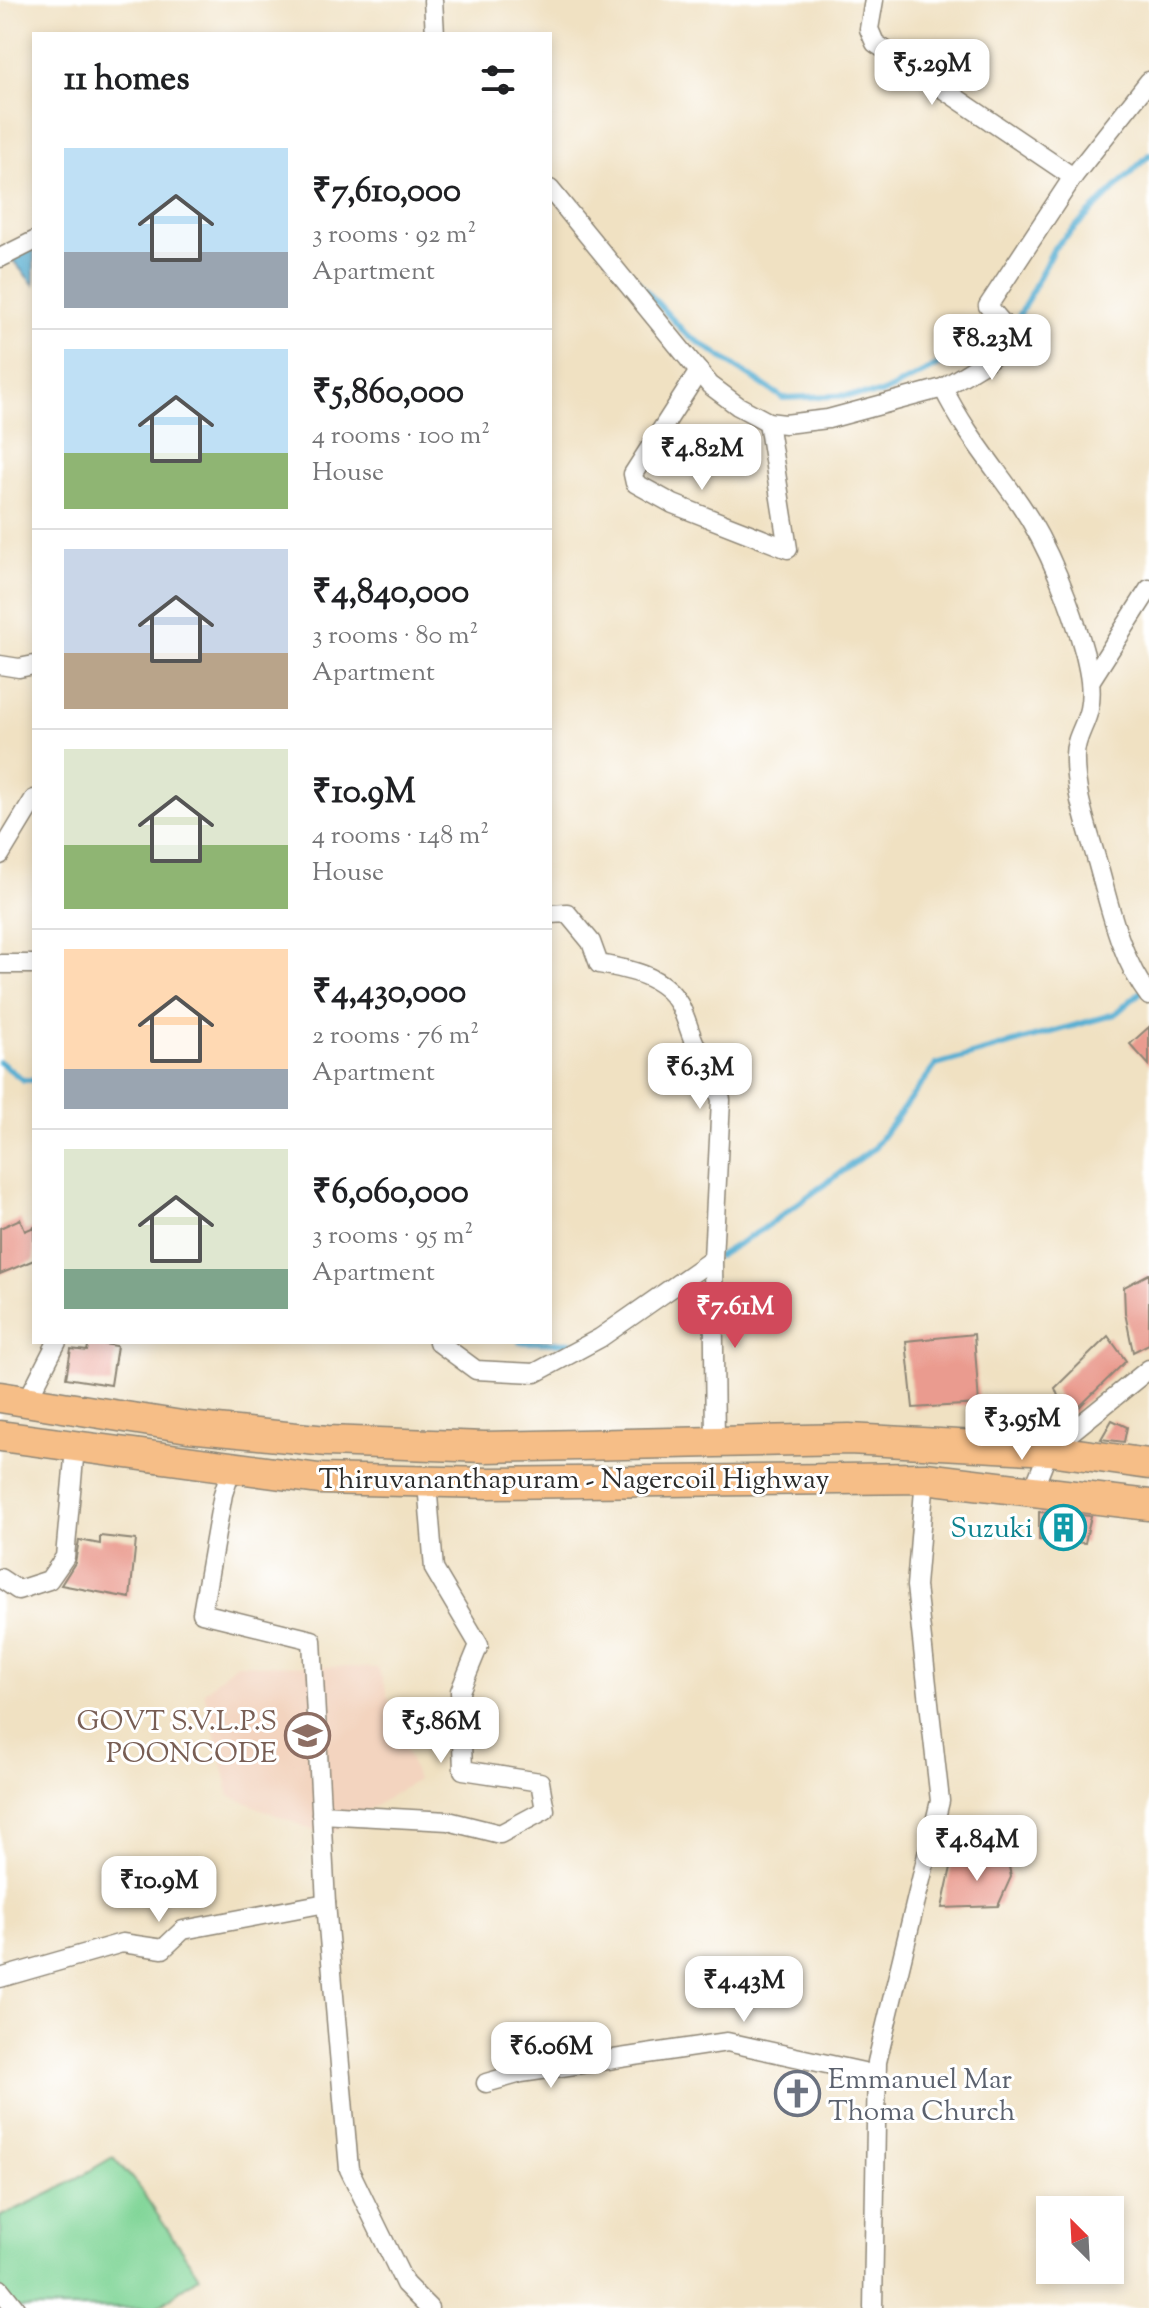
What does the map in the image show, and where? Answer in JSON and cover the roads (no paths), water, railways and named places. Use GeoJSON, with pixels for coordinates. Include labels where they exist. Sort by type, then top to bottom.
{"type":"FeatureCollection","features":[{"type":"Feature","properties":{"kind":"main road","name":"Thiruvananthapuram - Nagercoil Highway"},"geometry":{"type":"LineString","coordinates":[[13,1399],[188,1427],[327,1441],[485,1447],[849,1439],[1049,1450],[1149,1464]]}},
{"type":"Feature","properties":{"kind":"main road","name":"Thiruvananthapuram - Nagercoil Highway"},"geometry":{"type":"LineString","coordinates":[[0,1436],[319,1479],[427,1483],[925,1478],[1149,1505]]}},
{"type":"Feature","properties":{"kind":"street"},"geometry":{"type":"LineString","coordinates":[[433,0],[435,32]]}},
{"type":"Feature","properties":{"kind":"street"},"geometry":{"type":"LineString","coordinates":[[874,0],[869,29],[875,43],[1073,177]]}},
{"type":"Feature","properties":{"kind":"street"},"geometry":{"type":"LineString","coordinates":[[552,191],[710,385],[738,406],[768,422],[785,424],[828,419],[943,388],[984,363],[1015,338],[988,306],[1073,177],[1149,81]]}},
{"type":"Feature","properties":{"kind":"street"},"geometry":{"type":"LineString","coordinates":[[0,258],[32,242]]}},
{"type":"Feature","properties":{"kind":"street"},"geometry":{"type":"LineString","coordinates":[[699,371],[633,474],[635,483],[673,504],[788,549],[768,422]]}},
{"type":"Feature","properties":{"kind":"street"},"geometry":{"type":"LineString","coordinates":[[943,388],[958,418],[1022,507],[1046,552],[1071,614],[1091,680],[1089,708],[1075,745],[1075,774],[1080,803],[1114,921],[1143,989]]}},
{"type":"Feature","properties":{"kind":"street"},"geometry":{"type":"LineString","coordinates":[[1091,680],[1149,589]]}},
{"type":"Feature","properties":{"kind":"street"},"geometry":{"type":"LineString","coordinates":[[0,665],[19,668],[32,665]]}},
{"type":"Feature","properties":{"kind":"street"},"geometry":{"type":"LineString","coordinates":[[0,855],[32,802]]}},
{"type":"Feature","properties":{"kind":"street"},"geometry":{"type":"LineString","coordinates":[[552,914],[567,913],[591,942],[599,964],[638,971],[663,985],[678,1002],[695,1044],[715,1078],[721,1100],[713,1259],[715,1441]]}},
{"type":"Feature","properties":{"kind":"street"},"geometry":{"type":"LineString","coordinates":[[0,964],[32,964]]}},
{"type":"Feature","properties":{"kind":"street"},"geometry":{"type":"LineString","coordinates":[[441,1344],[476,1370],[535,1373],[600,1338],[713,1259]]}},
{"type":"Feature","properties":{"kind":"street"},"geometry":{"type":"LineString","coordinates":[[13,1399],[55,1344]]}},
{"type":"Feature","properties":{"kind":"street"},"geometry":{"type":"LineString","coordinates":[[1033,1490],[1049,1450],[1149,1369]]}},
{"type":"Feature","properties":{"kind":"street"},"geometry":{"type":"LineString","coordinates":[[0,1578],[18,1590],[31,1587],[49,1580],[65,1557],[75,1448]]}},
{"type":"Feature","properties":{"kind":"street"},"geometry":{"type":"LineString","coordinates":[[232,1466],[223,1494],[202,1613],[312,1640],[326,1903],[349,2169],[405,2284],[429,2308]]}},
{"type":"Feature","properties":{"kind":"street"},"geometry":{"type":"LineString","coordinates":[[873,2308],[877,2062],[940,1801],[916,1586],[925,1478]]}},
{"type":"Feature","properties":{"kind":"street"},"geometry":{"type":"LineString","coordinates":[[321,1814],[448,1821],[500,1834],[545,1810],[540,1782],[463,1770],[460,1691],[479,1645],[434,1569],[427,1483]]}},
{"type":"Feature","properties":{"kind":"street"},"geometry":{"type":"LineString","coordinates":[[0,1978],[122,1943],[163,1949],[183,1930],[326,1903]]}},
{"type":"Feature","properties":{"kind":"street"},"geometry":{"type":"LineString","coordinates":[[486,2083],[521,2073],[727,2042],[877,2075]]}},
{"type":"Feature","properties":{"kind":"street"},"geometry":{"type":"LineString","coordinates":[[0,2289],[15,2308]]}},
{"type":"Feature","properties":{"kind":"water"},"geometry":{"type":"Polygon","coordinates":[[[32,239],[32,283],[9,256],[32,239]]]}},
{"type":"Feature","properties":{"kind":"waterway"},"geometry":{"type":"LineString","coordinates":[[1014,326],[1054,248],[1149,155]]}},
{"type":"Feature","properties":{"kind":"waterway"},"geometry":{"type":"LineString","coordinates":[[628,271],[685,333],[783,398],[881,394],[1004,332]]}},
{"type":"Feature","properties":{"kind":"waterway"},"geometry":{"type":"LineString","coordinates":[[718,1256],[763,1229],[873,1149],[936,1065],[1115,1014],[1143,990]]}},
{"type":"Feature","properties":{"kind":"waterway"},"geometry":{"type":"LineString","coordinates":[[0,1062],[23,1080],[32,1080]]}},
{"type":"Feature","properties":{"kind":"waterway"},"geometry":{"type":"LineString","coordinates":[[552,1343],[577,1343]]}},
{"type":"Feature","properties":{"kind":"place","name":"Suzuki"},"geometry":{"type":"Point","coordinates":[1064,1527]}},
{"type":"Feature","properties":{"kind":"place","name":"GOVT S.V.L.P.S POONCODE"},"geometry":{"type":"Point","coordinates":[308,1736]}},
{"type":"Feature","properties":{"kind":"place","name":"Emmanuel Mar Thoma Church"},"geometry":{"type":"Point","coordinates":[797,2094]}}]}
